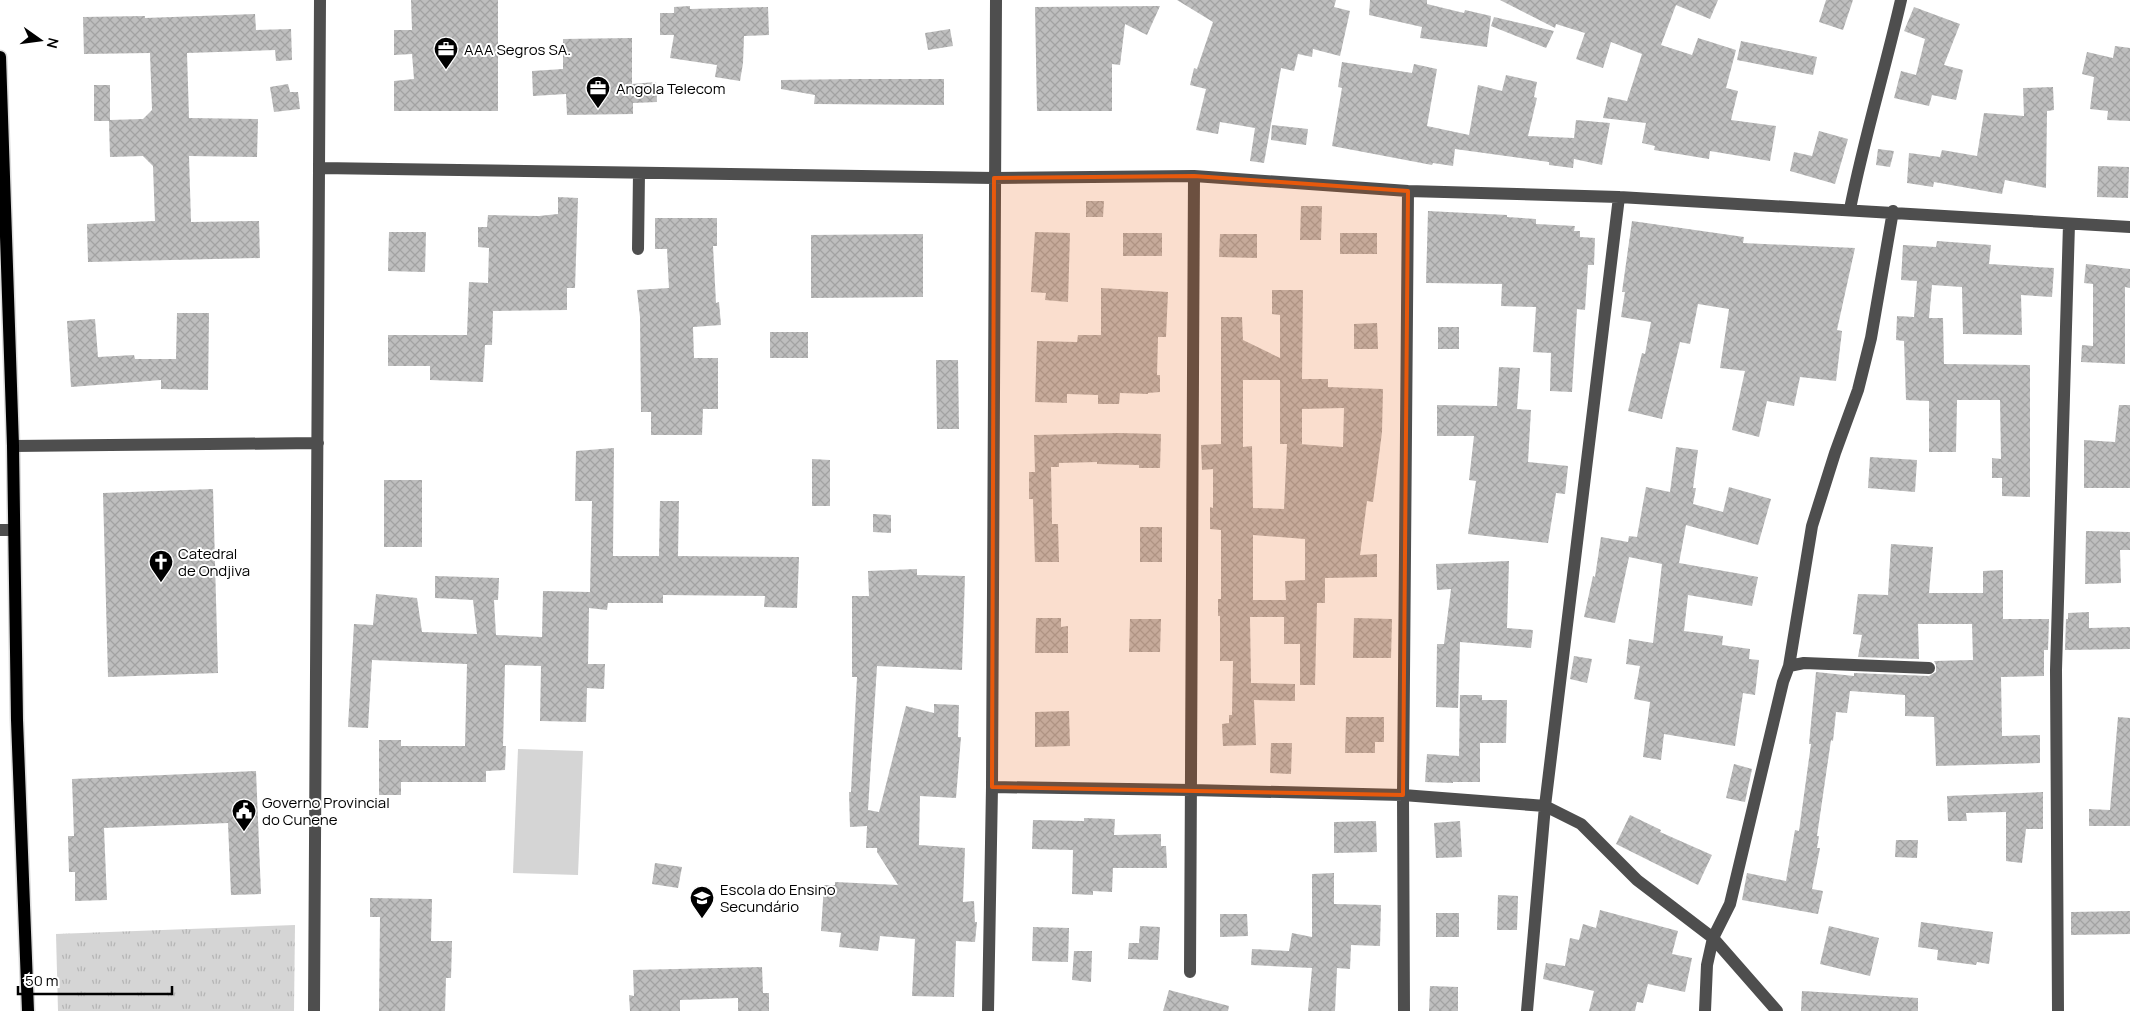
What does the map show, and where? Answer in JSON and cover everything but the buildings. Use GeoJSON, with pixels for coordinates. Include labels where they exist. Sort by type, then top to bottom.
{"type":"FeatureCollection","features":[{"type":"Feature","properties":{"kind":"main road"},"geometry":{"type":"LineString","coordinates":[[0,57],[3,252],[13,446],[18,730],[28,1011]]}},
{"type":"Feature","properties":{"kind":"street"},"geometry":{"type":"LineString","coordinates":[[314,1011],[320,0]]}},
{"type":"Feature","properties":{"kind":"street"},"geometry":{"type":"LineString","coordinates":[[988,1011],[992,787],[996,0]]}},
{"type":"Feature","properties":{"kind":"street"},"geometry":{"type":"LineString","coordinates":[[1850,209],[1860,157],[1883,75],[1901,0]]}},
{"type":"Feature","properties":{"kind":"street"},"geometry":{"type":"LineString","coordinates":[[320,168],[994,178],[1194,176],[1408,191],[1619,197],[2130,226]]}},
{"type":"Feature","properties":{"kind":"street"},"geometry":{"type":"LineString","coordinates":[[638,249],[639,173]]}},
{"type":"Feature","properties":{"kind":"street"},"geometry":{"type":"LineString","coordinates":[[1190,972],[1194,176]]}},
{"type":"Feature","properties":{"kind":"street"},"geometry":{"type":"LineString","coordinates":[[1404,1011],[1403,795],[1408,191]]}},
{"type":"Feature","properties":{"kind":"street"},"geometry":{"type":"LineString","coordinates":[[1527,1011],[1546,806],[1619,197]]}},
{"type":"Feature","properties":{"kind":"street"},"geometry":{"type":"LineString","coordinates":[[1705,1011],[1707,965],[1713,938],[1730,904],[1783,682],[1789,666],[1812,526],[1860,381],[1871,338],[1892,212]]}},
{"type":"Feature","properties":{"kind":"street"},"geometry":{"type":"LineString","coordinates":[[2058,1011],[2056,670],[2069,224]]}},
{"type":"Feature","properties":{"kind":"street"},"geometry":{"type":"LineString","coordinates":[[13,446],[318,443]]}},
{"type":"Feature","properties":{"kind":"street"},"geometry":{"type":"LineString","coordinates":[[0,530],[14,530]]}},
{"type":"Feature","properties":{"kind":"street"},"geometry":{"type":"LineString","coordinates":[[1789,666],[1804,663],[1929,668]]}},
{"type":"Feature","properties":{"kind":"street"},"geometry":{"type":"LineString","coordinates":[[992,787],[1403,795],[1546,806],[1581,824],[1636,880],[1713,938],[1777,1011]]}},
{"type":"Feature","properties":{"kind":"highlighted area"},"geometry":{"type":"Polygon","coordinates":[[[1194,176],[1408,191],[1403,795],[992,787],[994,178],[1194,176]]]}},
{"type":"Feature","properties":{"kind":"green space"},"geometry":{"type":"Polygon","coordinates":[[[518,749],[583,751],[578,875],[513,873],[518,749]]]}},
{"type":"Feature","properties":{"kind":"green space"},"geometry":{"type":"Polygon","coordinates":[[[295,925],[294,1011],[58,1011],[56,934],[295,925]]]}},
{"type":"Feature","properties":{"kind":"place","name":"AAA Segros SA."},"geometry":{"type":"Point","coordinates":[446,70]}},
{"type":"Feature","properties":{"kind":"place","name":"Angola Telecom"},"geometry":{"type":"Point","coordinates":[598,109]}},
{"type":"Feature","properties":{"kind":"place","name":"Catedral de Ondjiva"},"geometry":{"type":"Point","coordinates":[161,583]}},
{"type":"Feature","properties":{"kind":"place","name":"Governo Provincial do Cunene"},"geometry":{"type":"Point","coordinates":[244,832]}},
{"type":"Feature","properties":{"kind":"place","name":"Escola do Ensino Secundário"},"geometry":{"type":"Point","coordinates":[702,919]}}]}
